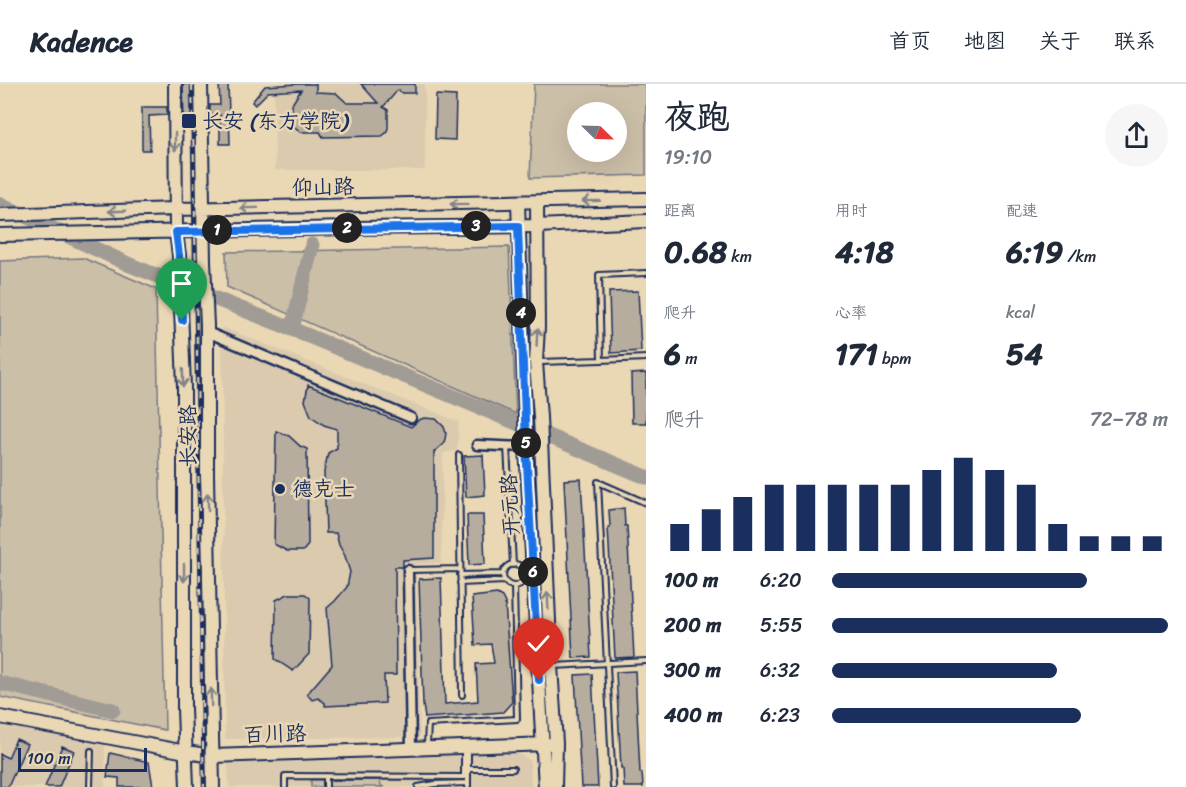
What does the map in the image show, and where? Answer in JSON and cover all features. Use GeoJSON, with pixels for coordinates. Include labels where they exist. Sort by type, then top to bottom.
{"type":"FeatureCollection","features":[{"type":"Feature","properties":{"kind":"main road"},"geometry":{"type":"LineString","coordinates":[[175,84],[176,232]]}},
{"type":"Feature","properties":{"kind":"main road","name":"长安路"},"geometry":{"type":"LineString","coordinates":[[201,84],[207,329],[207,475],[213,787]]}},
{"type":"Feature","properties":{"kind":"main road","name":"仰山路"},"geometry":{"type":"LineString","coordinates":[[0,215],[646,199]]}},
{"type":"Feature","properties":{"kind":"main road"},"geometry":{"type":"LineString","coordinates":[[518,202],[518,226]]}},
{"type":"Feature","properties":{"kind":"main road","name":"开元路"},"geometry":{"type":"LineString","coordinates":[[537,202],[536,362],[555,743],[555,787]]}},
{"type":"Feature","properties":{"kind":"main road","name":"仰山路"},"geometry":{"type":"LineString","coordinates":[[0,235],[537,226],[646,221]]}},
{"type":"Feature","properties":{"kind":"main road","name":"开元路"},"geometry":{"type":"LineString","coordinates":[[518,226],[529,574],[545,787]]}},
{"type":"Feature","properties":{"kind":"main road","name":"长安路"},"geometry":{"type":"LineString","coordinates":[[176,232],[179,255],[184,387],[184,709],[187,787]]}},
{"type":"Feature","properties":{"kind":"main road","name":"百川路"},"geometry":{"type":"LineString","coordinates":[[0,717],[213,756],[555,743]]}},
{"type":"Feature","properties":{"kind":"street"},"geometry":{"type":"LineString","coordinates":[[207,329],[411,418]]}},
{"type":"Feature","properties":{"kind":"street"},"geometry":{"type":"LineString","coordinates":[[477,445],[507,446],[526,442]]}},
{"type":"Feature","properties":{"kind":"street"},"geometry":{"type":"LineString","coordinates":[[408,570],[411,749]]}},
{"type":"Feature","properties":{"kind":"lane"},"geometry":{"type":"LineString","coordinates":[[604,360],[601,360],[599,275],[646,273]]}},
{"type":"Feature","properties":{"kind":"lane"},"geometry":{"type":"LineString","coordinates":[[536,362],[646,358]]}},
{"type":"Feature","properties":{"kind":"lane"},"geometry":{"type":"LineString","coordinates":[[507,446],[513,565]]}},
{"type":"Feature","properties":{"kind":"lane"},"geometry":{"type":"LineString","coordinates":[[459,455],[462,695]]}},
{"type":"Feature","properties":{"kind":"lane"},"geometry":{"type":"LineString","coordinates":[[613,787],[598,482],[646,503]]}},
{"type":"Feature","properties":{"kind":"lane"},"geometry":{"type":"LineString","coordinates":[[513,565],[519,566],[529,574],[523,582],[514,586],[507,584],[503,574],[513,565]]}},
{"type":"Feature","properties":{"kind":"lane"},"geometry":{"type":"LineString","coordinates":[[408,570],[460,569]]}},
{"type":"Feature","properties":{"kind":"lane"},"geometry":{"type":"LineString","coordinates":[[460,575],[503,574]]}},
{"type":"Feature","properties":{"kind":"lane"},"geometry":{"type":"LineString","coordinates":[[460,583],[505,581]]}},
{"type":"Feature","properties":{"kind":"lane"},"geometry":{"type":"LineString","coordinates":[[427,749],[428,724],[517,719],[514,586]]}},
{"type":"Feature","properties":{"kind":"lane"},"geometry":{"type":"LineString","coordinates":[[551,666],[646,661]]}},
{"type":"Feature","properties":{"kind":"lane"},"geometry":{"type":"LineString","coordinates":[[418,787],[435,783],[468,785],[466,747]]}},
{"type":"Feature","properties":{"kind":"lane"},"geometry":{"type":"LineString","coordinates":[[285,787],[285,776],[464,777],[466,747]]}},
{"type":"Feature","properties":{"kind":"lane"},"geometry":{"type":"LineString","coordinates":[[90,787],[91,751]]}},
{"type":"Feature","properties":{"kind":"lane"},"geometry":{"type":"LineString","coordinates":[[468,769],[513,769]]}},
{"type":"Feature","properties":{"kind":"lane"},"geometry":{"type":"LineString","coordinates":[[326,776],[326,787]]}},
{"type":"Feature","properties":{"kind":"shaded area"},"geometry":{"type":"Polygon","coordinates":[[[274,84],[425,84],[425,170],[275,170],[274,84]]]}},
{"type":"Feature","properties":{"kind":"shaded area"},"geometry":{"type":"Polygon","coordinates":[[[534,84],[646,84],[646,175],[530,178],[534,84]]]}},
{"type":"Feature","properties":{"kind":"shaded area"},"geometry":{"type":"Polygon","coordinates":[[[509,247],[516,414],[227,287],[226,252],[509,247]]]}},
{"type":"Feature","properties":{"kind":"shaded area"},"geometry":{"type":"Polygon","coordinates":[[[83,258],[156,289],[165,730],[0,697],[0,261],[83,258]]]}},
{"type":"Feature","properties":{"kind":"shaded area"},"geometry":{"type":"Polygon","coordinates":[[[222,327],[459,422],[457,450],[443,453],[441,563],[416,564],[420,737],[225,739],[222,327]]]}},
{"type":"Feature","properties":{"kind":"shaded area"},"geometry":{"type":"Polygon","coordinates":[[[0,726],[105,744],[105,787],[0,787],[0,726]]]}},
{"type":"Feature","properties":{"kind":"shaded area"},"geometry":{"type":"Polygon","coordinates":[[[518,754],[530,760],[531,787],[229,787],[228,765],[246,762],[518,754]]]}},
{"type":"Feature","properties":{"kind":"shaded area"},"geometry":{"type":"Polygon","coordinates":[[[311,780],[380,780],[381,786],[384,787],[311,787],[311,780]]]}},
{"type":"Feature","properties":{"kind":"building"},"geometry":{"type":"Polygon","coordinates":[[[183,84],[193,84],[193,126],[184,126],[183,84]]]}},
{"type":"Feature","properties":{"kind":"building"},"geometry":{"type":"Polygon","coordinates":[[[219,84],[228,84],[230,144],[220,144],[220,115],[210,115],[210,105],[220,105],[219,84]]]}},
{"type":"Feature","properties":{"kind":"building"},"geometry":{"type":"Polygon","coordinates":[[[316,84],[316,92],[336,93],[347,103],[378,103],[361,84],[415,84],[415,93],[402,93],[398,90],[383,107],[388,110],[388,128],[382,136],[323,137],[320,132],[300,132],[293,125],[292,104],[301,90],[268,92],[255,105],[252,102],[265,86],[316,84]]]}},
{"type":"Feature","properties":{"kind":"building"},"geometry":{"type":"Polygon","coordinates":[[[436,95],[456,96],[455,140],[435,139],[436,95]]]}},
{"type":"Feature","properties":{"kind":"building"},"geometry":{"type":"Polygon","coordinates":[[[142,107],[167,107],[167,115],[149,116],[150,150],[142,150],[142,107]]]}},
{"type":"Feature","properties":{"kind":"building"},"geometry":{"type":"Polygon","coordinates":[[[638,291],[641,351],[611,353],[609,292],[638,291]]]}},
{"type":"Feature","properties":{"kind":"building"},"geometry":{"type":"Polygon","coordinates":[[[646,373],[646,423],[632,423],[631,374],[646,373]]]}},
{"type":"Feature","properties":{"kind":"building"},"geometry":{"type":"Polygon","coordinates":[[[308,385],[411,427],[424,418],[436,419],[444,427],[446,433],[443,444],[434,452],[434,558],[403,560],[403,567],[395,567],[396,675],[384,675],[385,703],[325,706],[325,703],[318,698],[312,700],[307,694],[332,665],[327,608],[347,587],[350,572],[336,533],[326,533],[324,472],[328,453],[337,448],[337,429],[324,425],[311,416],[305,401],[308,385]]]}},
{"type":"Feature","properties":{"kind":"building"},"geometry":{"type":"Polygon","coordinates":[[[276,431],[289,436],[307,449],[308,545],[303,551],[287,551],[274,544],[276,431]]]}},
{"type":"Feature","properties":{"kind":"building"},"geometry":{"type":"Polygon","coordinates":[[[483,455],[485,495],[466,497],[464,456],[483,455]]]}},
{"type":"Feature","properties":{"kind":"building"},"geometry":{"type":"Polygon","coordinates":[[[581,479],[591,657],[573,658],[564,480],[581,479]]]}},
{"type":"Feature","properties":{"kind":"building"},"geometry":{"type":"Polygon","coordinates":[[[624,508],[634,657],[615,658],[609,510],[624,508]]]}},
{"type":"Feature","properties":{"kind":"building"},"geometry":{"type":"Polygon","coordinates":[[[467,515],[483,515],[485,564],[469,565],[467,515]]]}},
{"type":"Feature","properties":{"kind":"building"},"geometry":{"type":"Polygon","coordinates":[[[441,578],[445,704],[478,701],[476,664],[494,663],[491,644],[475,645],[472,597],[497,594],[505,603],[512,702],[503,712],[425,718],[419,579],[441,578]]]}},
{"type":"Feature","properties":{"kind":"building"},"geometry":{"type":"Polygon","coordinates":[[[288,594],[305,594],[310,598],[309,654],[293,671],[275,659],[276,600],[288,594]]]}},
{"type":"Feature","properties":{"kind":"building"},"geometry":{"type":"Polygon","coordinates":[[[635,671],[640,773],[642,773],[643,787],[624,787],[616,672],[635,671]]]}},
{"type":"Feature","properties":{"kind":"building"},"geometry":{"type":"Polygon","coordinates":[[[592,674],[598,787],[581,787],[575,675],[592,674]]]}},
{"type":"Feature","properties":{"kind":"building"},"geometry":{"type":"Polygon","coordinates":[[[16,739],[27,744],[8,787],[0,787],[0,754],[8,758],[16,739]]]}},
{"type":"Feature","properties":{"kind":"building"},"geometry":{"type":"Polygon","coordinates":[[[62,746],[74,751],[59,787],[45,787],[62,746]]]}},
{"type":"Feature","properties":{"kind":"building"},"geometry":{"type":"Polygon","coordinates":[[[110,753],[149,762],[153,787],[119,787],[119,778],[107,777],[110,753]]]}},
{"type":"Feature","properties":{"kind":"waterway"},"geometry":{"type":"LineString","coordinates":[[0,204],[130,265],[292,329],[646,477]]}},
{"type":"Feature","properties":{"kind":"waterway"},"geometry":{"type":"LineString","coordinates":[[292,329],[312,245]]}},
{"type":"Feature","properties":{"kind":"waterway"},"geometry":{"type":"LineString","coordinates":[[0,683],[113,710]]}},
{"type":"Feature","properties":{"kind":"railway"},"geometry":{"type":"LineString","coordinates":[[192,84],[204,787]]}},
{"type":"Feature","properties":{"kind":"place","name":"长安 (东方学院)"},"geometry":{"type":"Point","coordinates":[189,121]}},
{"type":"Feature","properties":{"kind":"place","name":"德克士"},"geometry":{"type":"Point","coordinates":[280,489]}},
{"type":"Feature","properties":{"kind":"route"},"geometry":{"type":"LineString","coordinates":[[182,320],[176,232],[518,226],[526,447],[539,680]]}}]}
